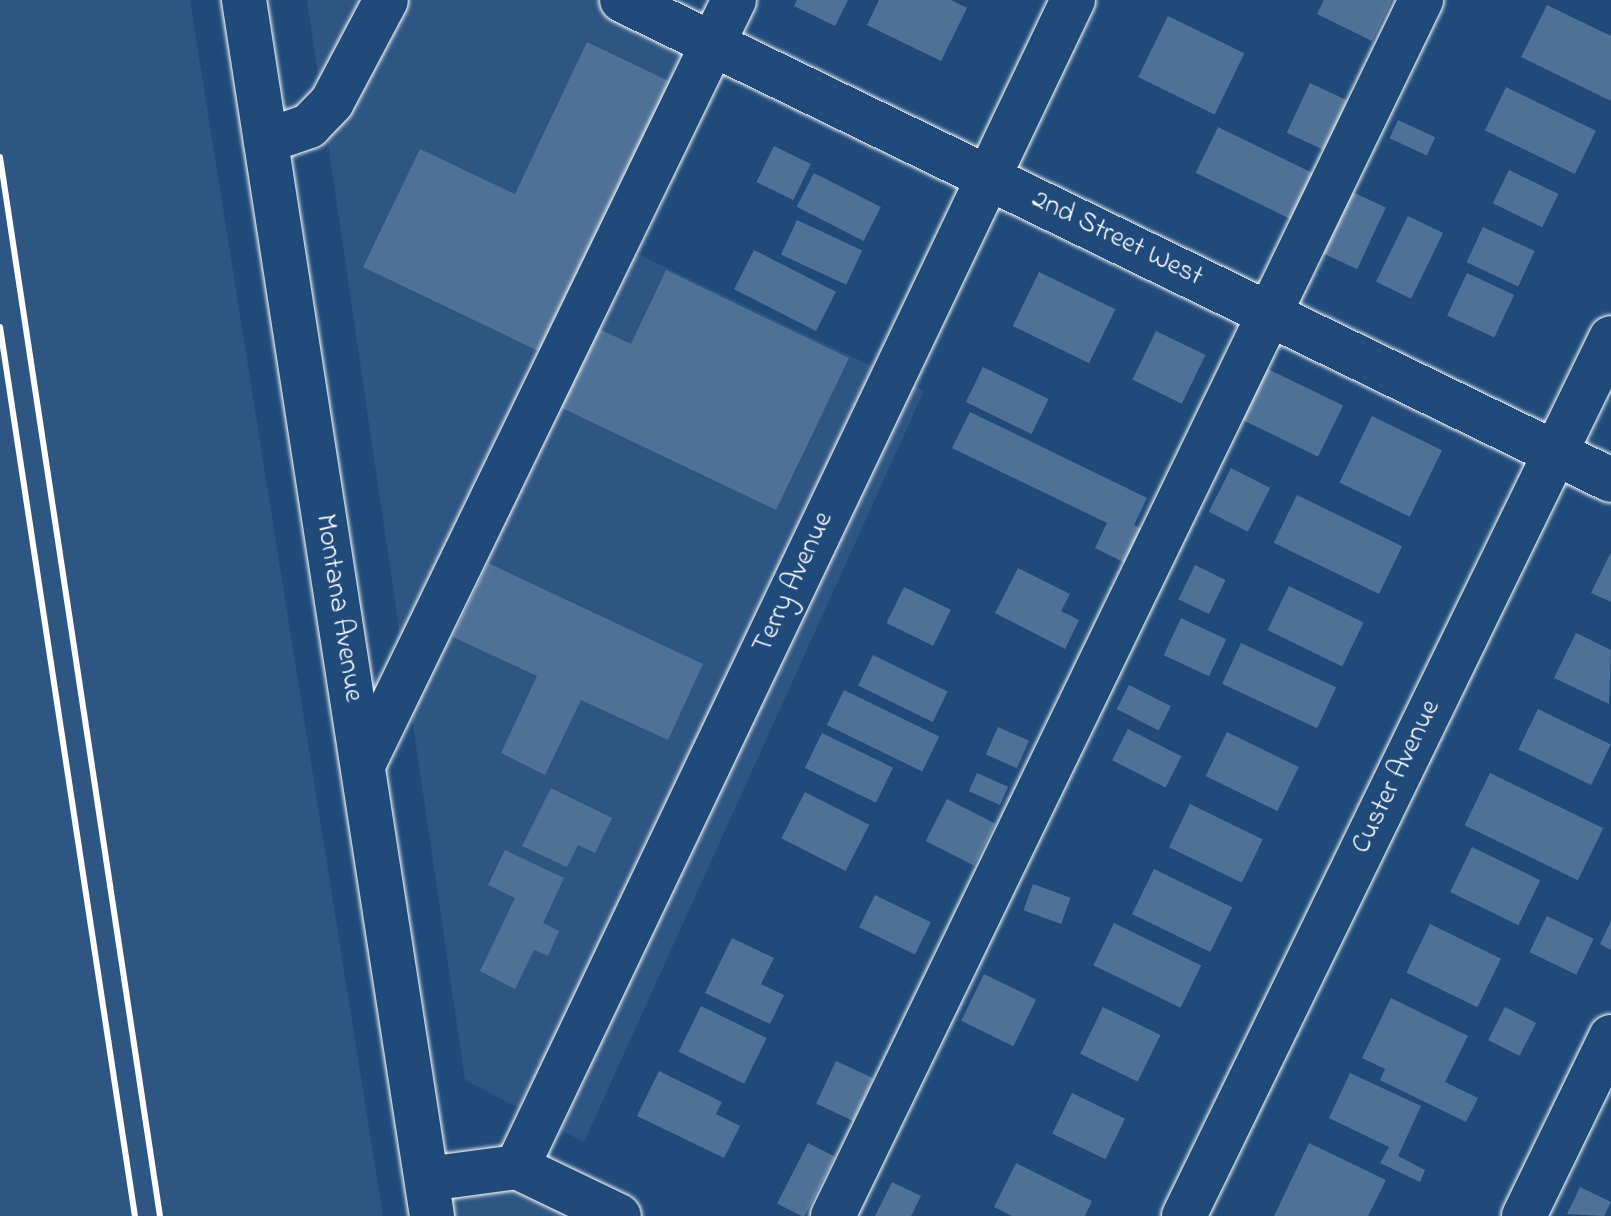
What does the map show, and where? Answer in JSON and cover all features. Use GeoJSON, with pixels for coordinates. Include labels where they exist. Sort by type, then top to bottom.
{"type":"FeatureCollection","features":[{"type":"Feature","properties":{"kind":"street","name":"Montana Avenue"},"geometry":{"type":"LineString","coordinates":[[244,0],[429,1198]]}},
{"type":"Feature","properties":{"kind":"street"},"geometry":{"type":"LineString","coordinates":[[266,141],[309,126],[332,102],[386,0]]}},
{"type":"Feature","properties":{"kind":"street","name":"2nd Street West"},"geometry":{"type":"LineString","coordinates":[[622,0],[1611,480]]}},
{"type":"Feature","properties":{"kind":"street"},"geometry":{"type":"LineString","coordinates":[[363,765],[734,0]]}},
{"type":"Feature","properties":{"kind":"street","name":"Terry Avenue"},"geometry":{"type":"LineString","coordinates":[[517,1167],[1073,0]]}},
{"type":"Feature","properties":{"kind":"street"},"geometry":{"type":"LineString","coordinates":[[833,1216],[1421,0]]}},
{"type":"Feature","properties":{"kind":"street","name":"Custer Avenue"},"geometry":{"type":"LineString","coordinates":[[1184,1216],[1611,338]]}},
{"type":"Feature","properties":{"kind":"street"},"geometry":{"type":"LineString","coordinates":[[1524,1216],[1611,1037]]}},
{"type":"Feature","properties":{"kind":"street"},"geometry":{"type":"LineString","coordinates":[[429,1198],[517,1167],[619,1216]]}},
{"type":"Feature","properties":{"kind":"shaded area"},"geometry":{"type":"Polygon","coordinates":[[[0,0],[190,0],[383,1216],[0,1216],[0,0]]]}},
{"type":"Feature","properties":{"kind":"shaded area"},"geometry":{"type":"Polygon","coordinates":[[[307,0],[622,0],[714,43],[617,244],[924,391],[584,1142],[465,1080],[307,0]]]}},
{"type":"Feature","properties":{"kind":"shaded area"},"geometry":{"type":"Polygon","coordinates":[[[517,1167],[619,1216],[432,1216],[427,1179],[517,1167]]]}},
{"type":"Feature","properties":{"kind":"building"},"geometry":{"type":"Polygon","coordinates":[[[797,0],[848,0],[835,26],[794,6],[797,0]]]}},
{"type":"Feature","properties":{"kind":"building"},"geometry":{"type":"Polygon","coordinates":[[[879,0],[951,0],[967,8],[941,61],[867,25],[879,0]]]}},
{"type":"Feature","properties":{"kind":"building"},"geometry":{"type":"Polygon","coordinates":[[[1324,0],[1392,0],[1372,41],[1317,14],[1324,0]]]}},
{"type":"Feature","properties":{"kind":"building"},"geometry":{"type":"Polygon","coordinates":[[[1547,5],[1611,36],[1611,101],[1521,57],[1547,5]]]}},
{"type":"Feature","properties":{"kind":"building"},"geometry":{"type":"Polygon","coordinates":[[[1168,16],[1244,53],[1215,114],[1138,77],[1168,16]]]}},
{"type":"Feature","properties":{"kind":"building"},"geometry":{"type":"Polygon","coordinates":[[[587,42],[679,86],[549,356],[363,267],[420,149],[515,194],[587,42]]]}},
{"type":"Feature","properties":{"kind":"building"},"geometry":{"type":"Polygon","coordinates":[[[1310,83],[1348,101],[1325,151],[1287,133],[1310,83]]]}},
{"type":"Feature","properties":{"kind":"building"},"geometry":{"type":"Polygon","coordinates":[[[1506,87],[1596,131],[1575,174],[1485,130],[1506,87]]]}},
{"type":"Feature","properties":{"kind":"building"},"geometry":{"type":"Polygon","coordinates":[[[1398,120],[1435,137],[1427,155],[1390,138],[1398,120]]]}},
{"type":"Feature","properties":{"kind":"building"},"geometry":{"type":"Polygon","coordinates":[[[1218,127],[1315,174],[1293,220],[1196,173],[1218,127]]]}},
{"type":"Feature","properties":{"kind":"building"},"geometry":{"type":"Polygon","coordinates":[[[774,146],[811,164],[793,200],[756,182],[774,146]]]}},
{"type":"Feature","properties":{"kind":"building"},"geometry":{"type":"Polygon","coordinates":[[[1509,170],[1558,194],[1542,227],[1493,203],[1509,170]]]}},
{"type":"Feature","properties":{"kind":"building"},"geometry":{"type":"Polygon","coordinates":[[[814,173],[881,207],[864,241],[797,207],[814,173]]]}},
{"type":"Feature","properties":{"kind":"building"},"geometry":{"type":"Polygon","coordinates":[[[1346,189],[1386,208],[1357,269],[1317,251],[1346,189]]]}},
{"type":"Feature","properties":{"kind":"building"},"geometry":{"type":"Polygon","coordinates":[[[1408,216],[1443,233],[1411,299],[1376,282],[1408,216]]]}},
{"type":"Feature","properties":{"kind":"building"},"geometry":{"type":"Polygon","coordinates":[[[797,220],[862,250],[846,285],[781,254],[797,220]]]}},
{"type":"Feature","properties":{"kind":"building"},"geometry":{"type":"Polygon","coordinates":[[[1483,227],[1535,251],[1518,286],[1467,262],[1483,227]]]}},
{"type":"Feature","properties":{"kind":"building"},"geometry":{"type":"Polygon","coordinates":[[[754,250],[836,292],[816,331],[734,289],[754,250]]]}},
{"type":"Feature","properties":{"kind":"building"},"geometry":{"type":"Polygon","coordinates":[[[666,270],[849,358],[776,510],[560,407],[597,328],[631,344],[666,270]]]}},
{"type":"Feature","properties":{"kind":"building"},"geometry":{"type":"Polygon","coordinates":[[[1039,272],[1115,309],[1089,363],[1013,326],[1039,272]]]}},
{"type":"Feature","properties":{"kind":"building"},"geometry":{"type":"Polygon","coordinates":[[[1467,273],[1514,295],[1494,338],[1447,316],[1467,273]]]}},
{"type":"Feature","properties":{"kind":"building"},"geometry":{"type":"Polygon","coordinates":[[[1156,331],[1205,355],[1182,404],[1132,380],[1156,331]]]}},
{"type":"Feature","properties":{"kind":"building"},"geometry":{"type":"Polygon","coordinates":[[[983,367],[1049,399],[1032,434],[966,402],[983,367]]]}},
{"type":"Feature","properties":{"kind":"building"},"geometry":{"type":"Polygon","coordinates":[[[1264,367],[1343,406],[1318,457],[1239,418],[1264,367]]]}},
{"type":"Feature","properties":{"kind":"building"},"geometry":{"type":"Polygon","coordinates":[[[970,412],[1147,498],[1134,525],[1146,531],[1129,565],[1095,548],[1107,523],[952,448],[970,412]]]}},
{"type":"Feature","properties":{"kind":"building"},"geometry":{"type":"Polygon","coordinates":[[[1372,416],[1442,450],[1410,517],[1340,483],[1372,416]]]}},
{"type":"Feature","properties":{"kind":"building"},"geometry":{"type":"Polygon","coordinates":[[[1231,468],[1270,488],[1248,532],[1209,512],[1231,468]]]}},
{"type":"Feature","properties":{"kind":"building"},"geometry":{"type":"Polygon","coordinates":[[[1297,495],[1402,546],[1379,594],[1274,543],[1297,495]]]}},
{"type":"Feature","properties":{"kind":"building"},"geometry":{"type":"Polygon","coordinates":[[[1611,552],[1611,602],[1591,593],[1611,552]]]}},
{"type":"Feature","properties":{"kind":"building"},"geometry":{"type":"Polygon","coordinates":[[[488,563],[703,664],[668,740],[581,700],[545,775],[501,753],[537,676],[453,637],[488,563]]]}},
{"type":"Feature","properties":{"kind":"building"},"geometry":{"type":"Polygon","coordinates":[[[1195,565],[1226,580],[1209,614],[1178,599],[1195,565]]]}},
{"type":"Feature","properties":{"kind":"building"},"geometry":{"type":"Polygon","coordinates":[[[1018,568],[1070,594],[1061,611],[1079,620],[1065,649],[995,613],[1018,568]]]}},
{"type":"Feature","properties":{"kind":"building"},"geometry":{"type":"Polygon","coordinates":[[[1289,586],[1364,622],[1342,666],[1268,630],[1289,586]]]}},
{"type":"Feature","properties":{"kind":"building"},"geometry":{"type":"Polygon","coordinates":[[[904,587],[951,610],[933,646],[886,623],[904,587]]]}},
{"type":"Feature","properties":{"kind":"building"},"geometry":{"type":"Polygon","coordinates":[[[1181,618],[1226,639],[1209,676],[1164,655],[1181,618]]]}},
{"type":"Feature","properties":{"kind":"building"},"geometry":{"type":"Polygon","coordinates":[[[1576,633],[1611,650],[1609,704],[1554,678],[1576,633]]]}},
{"type":"Feature","properties":{"kind":"building"},"geometry":{"type":"Polygon","coordinates":[[[1241,643],[1336,687],[1317,728],[1222,684],[1241,643]]]}},
{"type":"Feature","properties":{"kind":"building"},"geometry":{"type":"Polygon","coordinates":[[[873,655],[948,691],[933,722],[858,686],[873,655]]]}},
{"type":"Feature","properties":{"kind":"building"},"geometry":{"type":"Polygon","coordinates":[[[1129,685],[1171,706],[1159,730],[1117,709],[1129,685]]]}},
{"type":"Feature","properties":{"kind":"building"},"geometry":{"type":"Polygon","coordinates":[[[844,690],[939,736],[922,772],[827,725],[844,690]]]}},
{"type":"Feature","properties":{"kind":"building"},"geometry":{"type":"Polygon","coordinates":[[[1538,709],[1611,745],[1591,785],[1518,749],[1538,709]]]}},
{"type":"Feature","properties":{"kind":"building"},"geometry":{"type":"Polygon","coordinates":[[[998,727],[1029,741],[1017,768],[986,754],[998,727]]]}},
{"type":"Feature","properties":{"kind":"building"},"geometry":{"type":"Polygon","coordinates":[[[1128,729],[1181,756],[1166,787],[1112,760],[1128,729]]]}},
{"type":"Feature","properties":{"kind":"building"},"geometry":{"type":"Polygon","coordinates":[[[1227,732],[1299,767],[1277,811],[1206,776],[1227,732]]]}},
{"type":"Feature","properties":{"kind":"building"},"geometry":{"type":"Polygon","coordinates":[[[822,733],[893,768],[876,803],[805,768],[822,733]]]}},
{"type":"Feature","properties":{"kind":"building"},"geometry":{"type":"Polygon","coordinates":[[[977,773],[1008,787],[1000,805],[969,791],[977,773]]]}},
{"type":"Feature","properties":{"kind":"building"},"geometry":{"type":"Polygon","coordinates":[[[1490,773],[1603,828],[1578,880],[1465,825],[1490,773]]]}},
{"type":"Feature","properties":{"kind":"building"},"geometry":{"type":"Polygon","coordinates":[[[551,788],[612,818],[595,853],[578,845],[567,867],[522,846],[551,788]]]}},
{"type":"Feature","properties":{"kind":"building"},"geometry":{"type":"Polygon","coordinates":[[[805,792],[869,825],[846,871],[781,838],[805,792]]]}},
{"type":"Feature","properties":{"kind":"building"},"geometry":{"type":"Polygon","coordinates":[[[947,799],[995,824],[974,865],[926,841],[947,799]]]}},
{"type":"Feature","properties":{"kind":"building"},"geometry":{"type":"Polygon","coordinates":[[[1190,804],[1263,840],[1242,883],[1169,847],[1190,804]]]}},
{"type":"Feature","properties":{"kind":"building"},"geometry":{"type":"Polygon","coordinates":[[[1472,847],[1540,880],[1518,925],[1450,892],[1472,847]]]}},
{"type":"Feature","properties":{"kind":"building"},"geometry":{"type":"Polygon","coordinates":[[[505,850],[564,878],[543,923],[559,931],[548,956],[534,950],[515,989],[480,971],[515,898],[488,885],[505,850]]]}},
{"type":"Feature","properties":{"kind":"building"},"geometry":{"type":"Polygon","coordinates":[[[1154,869],[1232,907],[1210,952],[1132,914],[1154,869]]]}},
{"type":"Feature","properties":{"kind":"building"},"geometry":{"type":"Polygon","coordinates":[[[1033,884],[1071,898],[1061,924],[1023,910],[1033,884]]]}},
{"type":"Feature","properties":{"kind":"building"},"geometry":{"type":"Polygon","coordinates":[[[875,895],[931,922],[915,955],[859,927],[875,895]]]}},
{"type":"Feature","properties":{"kind":"building"},"geometry":{"type":"Polygon","coordinates":[[[1547,916],[1594,939],[1576,975],[1529,952],[1547,916]]]}},
{"type":"Feature","properties":{"kind":"building"},"geometry":{"type":"Polygon","coordinates":[[[1611,921],[1611,950],[1600,944],[1611,921]]]}},
{"type":"Feature","properties":{"kind":"building"},"geometry":{"type":"Polygon","coordinates":[[[1114,923],[1201,966],[1181,1008],[1093,965],[1114,923]]]}},
{"type":"Feature","properties":{"kind":"building"},"geometry":{"type":"Polygon","coordinates":[[[1430,924],[1501,959],[1477,1007],[1406,973],[1430,924]]]}},
{"type":"Feature","properties":{"kind":"building"},"geometry":{"type":"Polygon","coordinates":[[[732,938],[774,958],[761,984],[784,995],[770,1024],[705,993],[732,938]]]}},
{"type":"Feature","properties":{"kind":"building"},"geometry":{"type":"Polygon","coordinates":[[[984,974],[1036,999],[1013,1046],[961,1021],[984,974]]]}},
{"type":"Feature","properties":{"kind":"building"},"geometry":{"type":"Polygon","coordinates":[[[1391,998],[1468,1036],[1445,1082],[1478,1098],[1466,1122],[1380,1080],[1385,1069],[1362,1058],[1391,998]]]}},
{"type":"Feature","properties":{"kind":"building"},"geometry":{"type":"Polygon","coordinates":[[[701,1006],[767,1038],[744,1084],[679,1052],[701,1006]]]}},
{"type":"Feature","properties":{"kind":"building"},"geometry":{"type":"Polygon","coordinates":[[[1103,1007],[1161,1035],[1138,1082],[1080,1054],[1103,1007]]]}},
{"type":"Feature","properties":{"kind":"building"},"geometry":{"type":"Polygon","coordinates":[[[1505,1007],[1536,1023],[1519,1056],[1488,1040],[1505,1007]]]}},
{"type":"Feature","properties":{"kind":"building"},"geometry":{"type":"Polygon","coordinates":[[[836,1061],[873,1078],[853,1121],[816,1104],[836,1061]]]}},
{"type":"Feature","properties":{"kind":"building"},"geometry":{"type":"Polygon","coordinates":[[[659,1071],[722,1102],[716,1114],[740,1126],[724,1158],[637,1116],[659,1071]]]}},
{"type":"Feature","properties":{"kind":"building"},"geometry":{"type":"Polygon","coordinates":[[[1350,1073],[1421,1106],[1398,1156],[1425,1170],[1420,1182],[1380,1163],[1389,1147],[1329,1118],[1350,1073]]]}},
{"type":"Feature","properties":{"kind":"building"},"geometry":{"type":"Polygon","coordinates":[[[1072,1093],[1125,1119],[1105,1159],[1052,1133],[1072,1093]]]}},
{"type":"Feature","properties":{"kind":"building"},"geometry":{"type":"Polygon","coordinates":[[[808,1143],[835,1157],[804,1216],[777,1204],[808,1143]]]}},
{"type":"Feature","properties":{"kind":"building"},"geometry":{"type":"Polygon","coordinates":[[[1309,1143],[1386,1180],[1368,1216],[1274,1216],[1309,1143]]]}},
{"type":"Feature","properties":{"kind":"building"},"geometry":{"type":"Polygon","coordinates":[[[1016,1163],[1092,1201],[1085,1216],[1012,1216],[994,1207],[1016,1163]]]}},
{"type":"Feature","properties":{"kind":"building"},"geometry":{"type":"Polygon","coordinates":[[[892,1182],[921,1196],[911,1216],[875,1216],[892,1182]]]}},
{"type":"Feature","properties":{"kind":"building"},"geometry":{"type":"Polygon","coordinates":[[[1580,1187],[1611,1202],[1604,1216],[1567,1214],[1580,1187]]]}},
{"type":"Feature","properties":{"kind":"railway"},"geometry":{"type":"LineString","coordinates":[[0,157],[160,1216]]}},
{"type":"Feature","properties":{"kind":"railway"},"geometry":{"type":"LineString","coordinates":[[0,327],[135,1216]]}}]}
